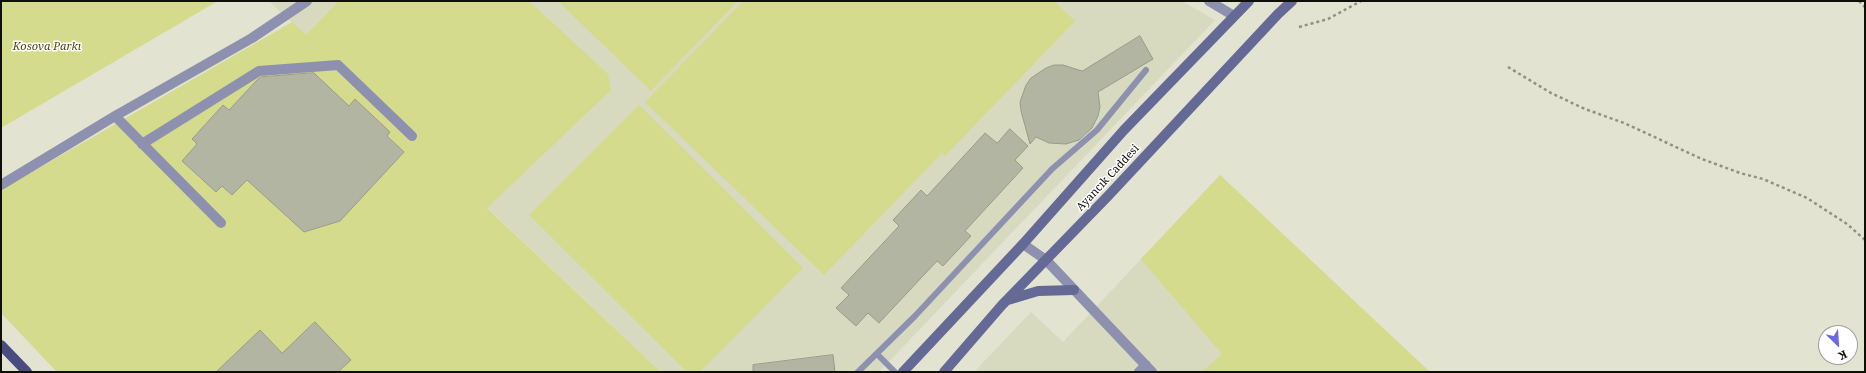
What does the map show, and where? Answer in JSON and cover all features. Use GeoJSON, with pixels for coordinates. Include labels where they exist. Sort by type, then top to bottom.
{"type":"FeatureCollection","features":[{"type":"Feature","properties":{"kind":"main road"},"geometry":{"type":"LineString","coordinates":[[1,345],[27,372]]}},
{"type":"Feature","properties":{"kind":"street"},"geometry":{"type":"LineString","coordinates":[[1,185],[115,116],[252,38],[307,1]]}},
{"type":"Feature","properties":{"kind":"street"},"geometry":{"type":"LineString","coordinates":[[1209,1],[1234,16]]}},
{"type":"Feature","properties":{"kind":"street","name":"Ayancık Caddesi"},"geometry":{"type":"LineString","coordinates":[[902,372],[1023,244],[1124,130],[1249,1]]}},
{"type":"Feature","properties":{"kind":"street","name":"Ayancık Caddesi"},"geometry":{"type":"LineString","coordinates":[[944,372],[1006,301],[1108,196],[1278,14],[1292,1]]}},
{"type":"Feature","properties":{"kind":"street"},"geometry":{"type":"LineString","coordinates":[[142,144],[258,71],[338,65],[412,136]]}},
{"type":"Feature","properties":{"kind":"street"},"geometry":{"type":"LineString","coordinates":[[115,116],[221,223]]}},
{"type":"Feature","properties":{"kind":"street"},"geometry":{"type":"LineString","coordinates":[[1023,244],[1046,260],[1146,370]]}},
{"type":"Feature","properties":{"kind":"street"},"geometry":{"type":"LineString","coordinates":[[1006,301],[1038,291],[1074,290]]}},
{"type":"Feature","properties":{"kind":"lane"},"geometry":{"type":"LineString","coordinates":[[858,372],[915,316],[1052,170],[1097,130],[1146,70]]}},
{"type":"Feature","properties":{"kind":"lane"},"geometry":{"type":"LineString","coordinates":[[877,354],[895,372]]}},
{"type":"Feature","properties":{"kind":"path"},"geometry":{"type":"LineString","coordinates":[[1299,27],[1328,19],[1360,1]]}},
{"type":"Feature","properties":{"kind":"path"},"geometry":{"type":"LineString","coordinates":[[1858,1],[1865,7]]}},
{"type":"Feature","properties":{"kind":"path"},"geometry":{"type":"LineString","coordinates":[[1508,67],[1585,109],[1624,123],[1702,159],[1740,173],[1771,182],[1807,198],[1847,224],[1865,240]]}},
{"type":"Feature","properties":{"kind":"shaded area"},"geometry":{"type":"Polygon","coordinates":[[[269,1],[1182,1],[1215,20],[879,372],[661,372],[269,1]]]}},
{"type":"Feature","properties":{"kind":"shaded area"},"geometry":{"type":"Polygon","coordinates":[[[1220,175],[1430,372],[974,372],[1031,312],[1063,342],[1220,175]]]}},
{"type":"Feature","properties":{"kind":"green space","name":"Kosova Parkı"},"geometry":{"type":"Polygon","coordinates":[[[1,1],[218,1],[1,128],[1,1]]]}},
{"type":"Feature","properties":{"kind":"green space"},"geometry":{"type":"Polygon","coordinates":[[[339,1],[529,1],[608,74],[611,90],[487,208],[661,372],[57,372],[1,313],[1,190],[292,22],[306,35],[339,1]]]}},
{"type":"Feature","properties":{"kind":"green space"},"geometry":{"type":"Polygon","coordinates":[[[558,1],[738,1],[651,91],[558,1]]]}},
{"type":"Feature","properties":{"kind":"green space"},"geometry":{"type":"Polygon","coordinates":[[[743,1],[1054,1],[1075,21],[945,156],[942,153],[824,275],[645,102],[743,1]]]}},
{"type":"Feature","properties":{"kind":"green space"},"geometry":{"type":"Polygon","coordinates":[[[639,105],[803,268],[700,372],[687,372],[529,215],[639,105]]]}},
{"type":"Feature","properties":{"kind":"green space"},"geometry":{"type":"Polygon","coordinates":[[[1220,175],[1430,372],[1202,372],[1222,354],[1141,259],[1220,175]]]}},
{"type":"Feature","properties":{"kind":"building"},"geometry":{"type":"Polygon","coordinates":[[[1140,36],[1153,59],[1098,92],[1100,107],[1098,116],[1092,128],[1079,140],[1066,144],[1049,143],[1036,137],[1030,144],[1020,102],[1026,85],[1031,78],[1046,68],[1054,65],[1063,65],[1082,71],[1140,36]]]}},
{"type":"Feature","properties":{"kind":"building"},"geometry":{"type":"Polygon","coordinates":[[[314,73],[349,106],[355,99],[390,132],[387,136],[404,152],[340,221],[304,232],[247,180],[232,195],[222,186],[216,192],[182,161],[197,144],[192,139],[223,105],[229,110],[261,77],[314,73]]]}},
{"type":"Feature","properties":{"kind":"building"},"geometry":{"type":"Polygon","coordinates":[[[1010,129],[1028,146],[1015,160],[1023,168],[965,231],[971,236],[943,266],[937,261],[879,323],[868,313],[856,326],[836,308],[849,295],[841,288],[899,226],[893,220],[921,190],[927,196],[985,133],[997,143],[1010,129]]]}},
{"type":"Feature","properties":{"kind":"building"},"geometry":{"type":"Polygon","coordinates":[[[315,322],[351,360],[338,372],[216,372],[260,330],[282,353],[315,322]]]}},
{"type":"Feature","properties":{"kind":"building"},"geometry":{"type":"Polygon","coordinates":[[[833,355],[835,372],[753,372],[753,365],[833,355]]]}}]}
